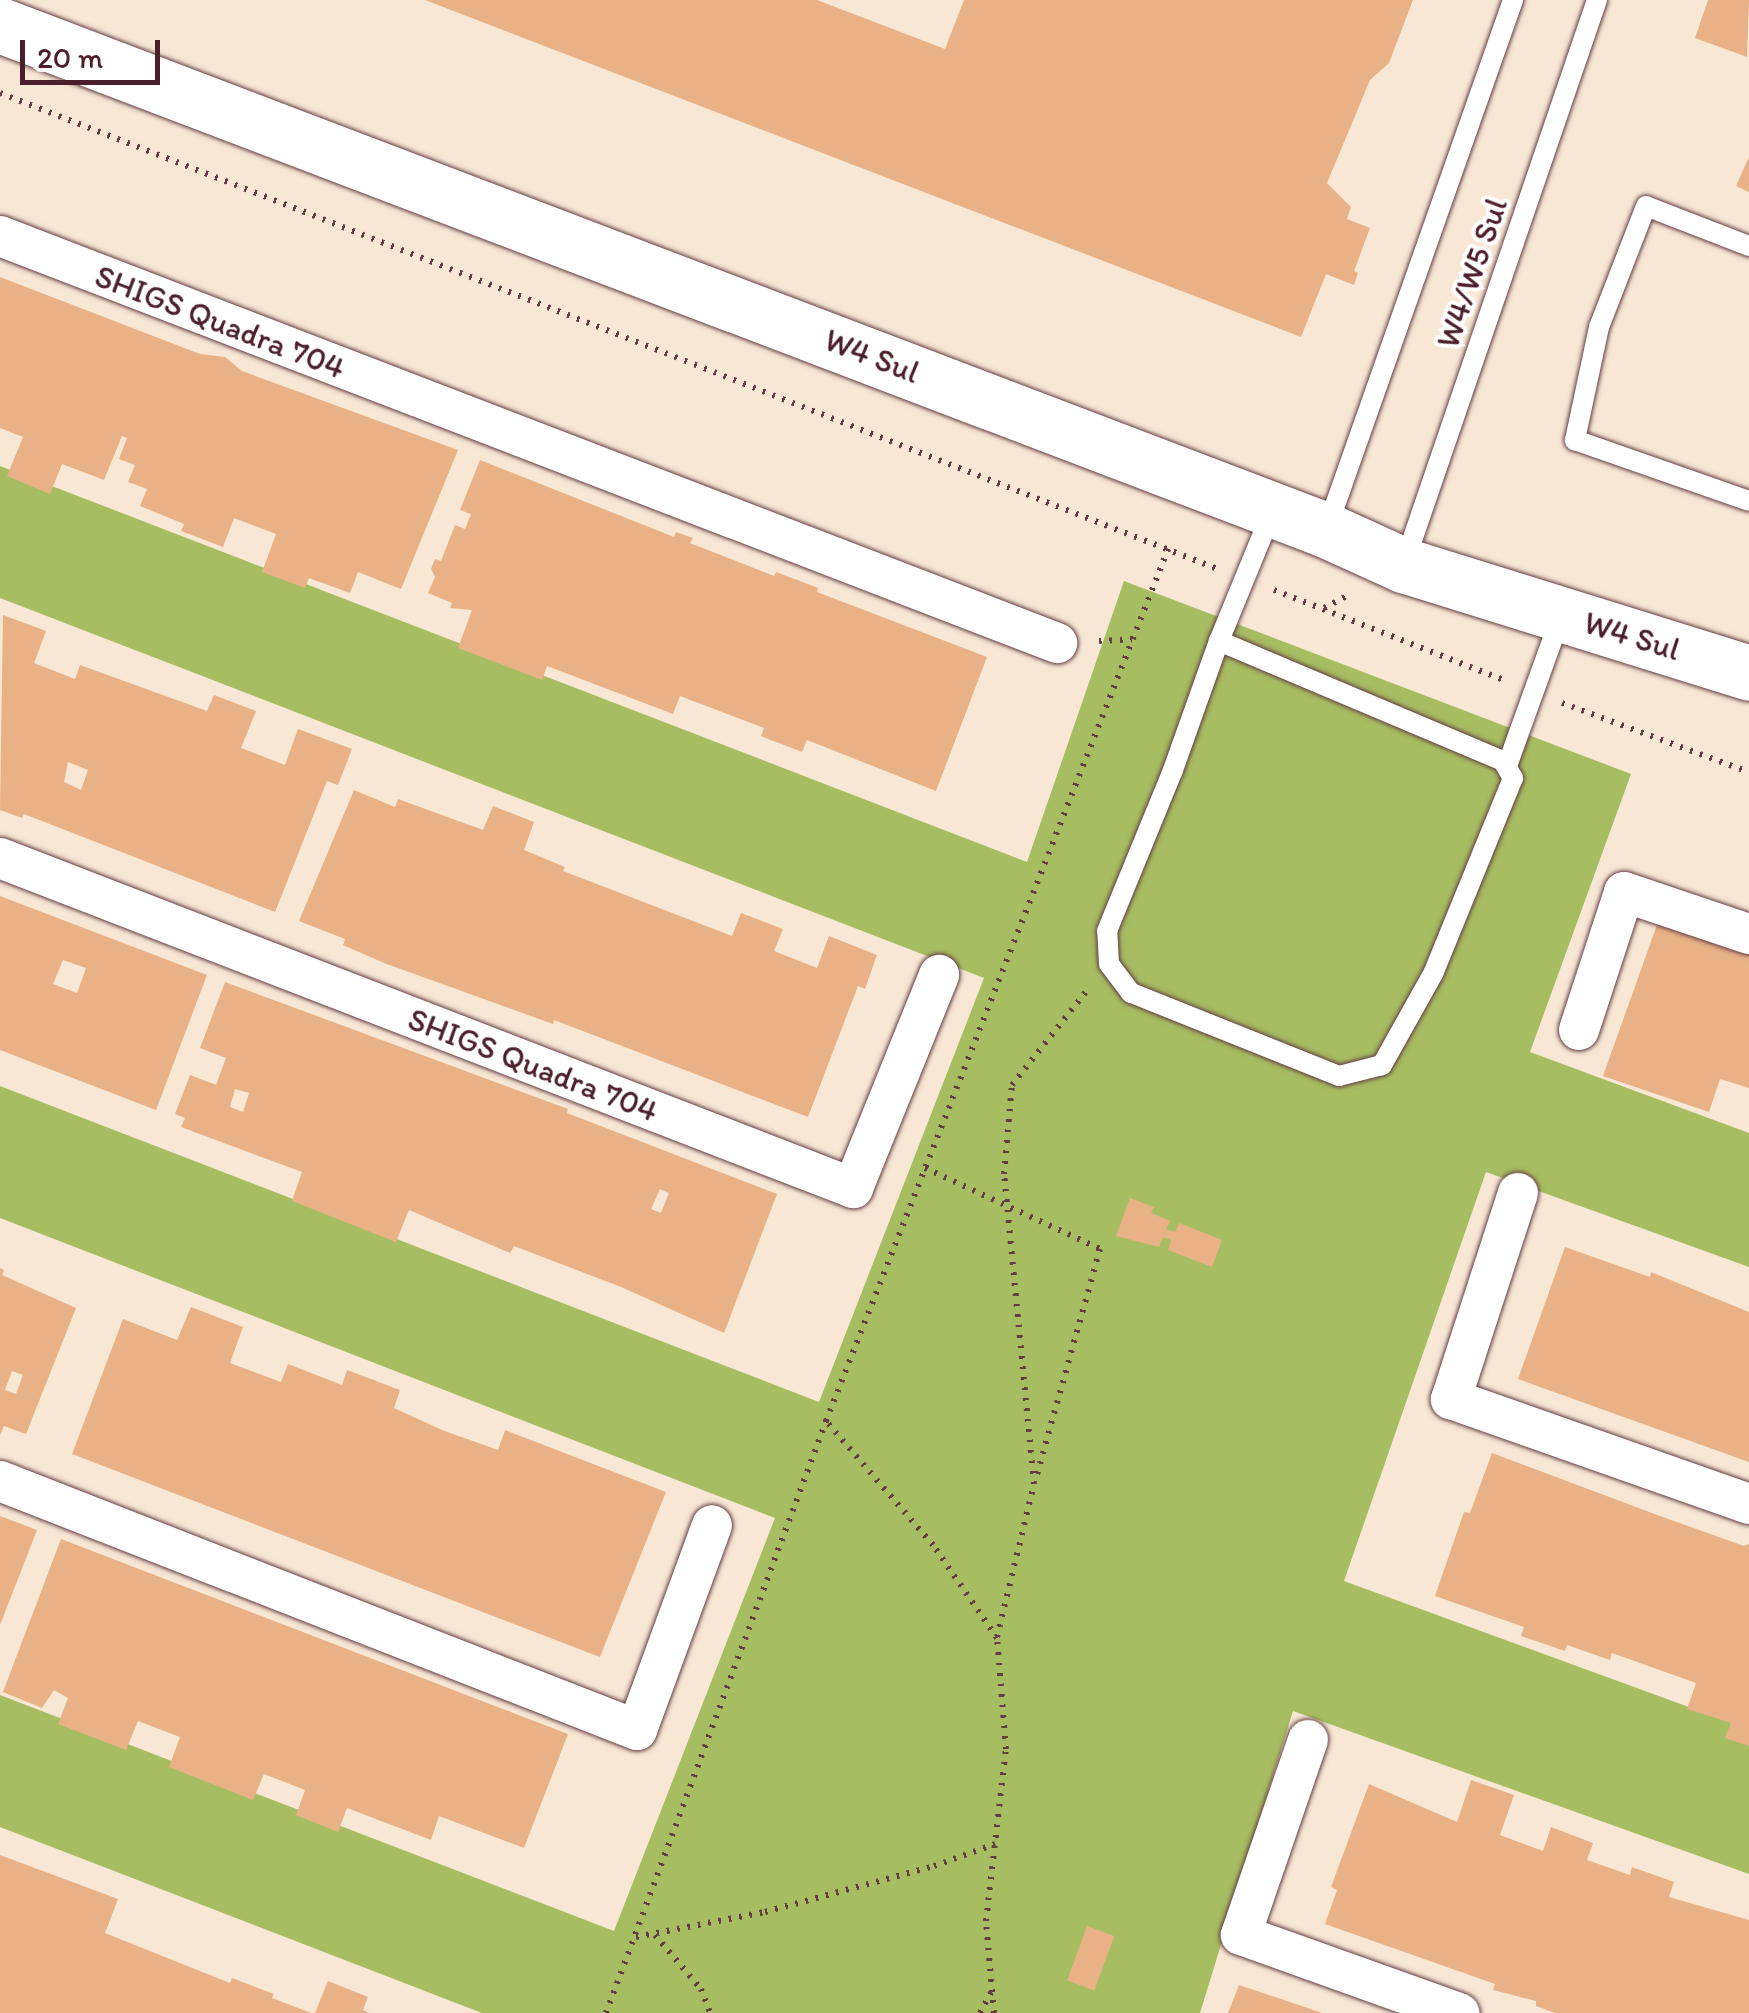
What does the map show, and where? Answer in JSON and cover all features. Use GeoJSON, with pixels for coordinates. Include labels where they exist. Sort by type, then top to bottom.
{"type":"FeatureCollection","features":[{"type":"Feature","properties":{"kind":"main road","name":"W4 Sul"},"geometry":{"type":"LineString","coordinates":[[0,25],[1326,530],[1403,566],[1749,673]]}},
{"type":"Feature","properties":{"kind":"street","name":"SHIGS Quadra 704"},"geometry":{"type":"LineString","coordinates":[[0,236],[1057,644]]}},
{"type":"Feature","properties":{"kind":"street","name":"SHIGS Quadra 704"},"geometry":{"type":"LineString","coordinates":[[0,858],[853,1188],[938,975]]}},
{"type":"Feature","properties":{"kind":"street"},"geometry":{"type":"LineString","coordinates":[[1579,1030],[1624,892],[1749,934]]}},
{"type":"Feature","properties":{"kind":"street"},"geometry":{"type":"LineString","coordinates":[[1518,1193],[1451,1399],[1749,1504]]}},
{"type":"Feature","properties":{"kind":"street"},"geometry":{"type":"LineString","coordinates":[[0,1480],[637,1730],[712,1524]]}},
{"type":"Feature","properties":{"kind":"street"},"geometry":{"type":"LineString","coordinates":[[1308,1740],[1241,1935],[1458,2013]]}},
{"type":"Feature","properties":{"kind":"lane","name":"W4/W5 Sul"},"geometry":{"type":"LineString","coordinates":[[1326,530],[1513,0]]}},
{"type":"Feature","properties":{"kind":"lane","name":"W4/W5 Sul"},"geometry":{"type":"LineString","coordinates":[[1403,566],[1597,0]]}},
{"type":"Feature","properties":{"kind":"lane"},"geometry":{"type":"LineString","coordinates":[[1749,246],[1646,206],[1600,327],[1575,440],[1749,501]]}},
{"type":"Feature","properties":{"kind":"lane"},"geometry":{"type":"LineString","coordinates":[[1218,641],[1503,760],[1513,778],[1441,956],[1382,1065],[1338,1076],[1131,993],[1109,964],[1107,931],[1173,770],[1218,641],[1272,510]]}},
{"type":"Feature","properties":{"kind":"lane"},"geometry":{"type":"LineString","coordinates":[[1507,766],[1561,614]]}},
{"type":"Feature","properties":{"kind":"path"},"geometry":{"type":"LineString","coordinates":[[0,94],[1536,693],[1749,772]]}},
{"type":"Feature","properties":{"kind":"path"},"geometry":{"type":"LineString","coordinates":[[606,2013],[826,1421],[1168,549]]}},
{"type":"Feature","properties":{"kind":"path"},"geometry":{"type":"LineString","coordinates":[[1034,1484],[1004,1174],[1012,1085],[1109,964]]}},
{"type":"Feature","properties":{"kind":"path"},"geometry":{"type":"LineString","coordinates":[[925,1168],[1100,1249],[1034,1484],[997,1638],[1006,1749],[986,1921],[994,2013]]}},
{"type":"Feature","properties":{"kind":"path"},"geometry":{"type":"LineString","coordinates":[[826,1421],[933,1545],[997,1638]]}},
{"type":"Feature","properties":{"kind":"path"},"geometry":{"type":"LineString","coordinates":[[634,1938],[765,1912],[934,1866],[995,1844]]}},
{"type":"Feature","properties":{"kind":"path"},"geometry":{"type":"LineString","coordinates":[[654,1934],[701,1989],[710,2013]]}},
{"type":"Feature","properties":{"kind":"path"},"geometry":{"type":"LineString","coordinates":[[980,2013],[992,1988]]}},
{"type":"Feature","properties":{"kind":"green space"},"geometry":{"type":"Polygon","coordinates":[[[0,466],[1027,862],[1124,581],[1631,774],[1530,1052],[1749,1133],[1749,1267],[1486,1172],[1344,1581],[1749,1729],[1749,1874],[1293,1711],[1200,2013],[482,2013],[0,1827],[0,1695],[614,1931],[775,1518],[0,1218],[0,1086],[819,1402],[984,978],[0,598],[0,466]]]}},
{"type":"Feature","properties":{"kind":"building"},"geometry":{"type":"Polygon","coordinates":[[[425,0],[817,0],[945,49],[964,0],[1413,0],[1389,63],[1370,80],[1327,183],[1351,207],[1347,219],[1370,228],[1354,271],[1358,273],[1354,285],[1326,274],[1301,337],[425,0]]]}},
{"type":"Feature","properties":{"kind":"building"},"geometry":{"type":"Polygon","coordinates":[[[1708,0],[1749,0],[1747,57],[1695,38],[1708,0]]]}},
{"type":"Feature","properties":{"kind":"building"},"geometry":{"type":"Polygon","coordinates":[[[1749,157],[1749,192],[1736,186],[1749,157]]]}},
{"type":"Feature","properties":{"kind":"building"},"geometry":{"type":"Polygon","coordinates":[[[0,277],[200,354],[225,357],[242,371],[458,450],[401,589],[358,572],[350,593],[309,578],[305,588],[262,572],[276,534],[234,518],[223,547],[181,531],[184,524],[140,506],[147,489],[128,482],[135,465],[119,459],[127,438],[122,436],[104,480],[62,464],[50,494],[7,476],[23,437],[0,428],[0,277]]]}},
{"type":"Feature","properties":{"kind":"building"},"geometry":{"type":"Polygon","coordinates":[[[480,460],[674,537],[676,532],[693,538],[690,543],[774,576],[776,572],[818,588],[817,592],[987,657],[936,791],[807,740],[802,752],[761,736],[764,728],[680,696],[673,714],[547,666],[542,680],[458,648],[472,610],[450,608],[452,603],[428,593],[435,577],[431,569],[435,559],[441,561],[455,525],[465,529],[471,514],[460,510],[480,460]]]}},
{"type":"Feature","properties":{"kind":"building"},"geometry":{"type":"Polygon","coordinates":[[[3,615],[46,631],[34,663],[75,679],[80,665],[207,711],[214,695],[256,711],[241,748],[285,765],[298,729],[352,749],[338,785],[327,781],[275,912],[24,814],[22,818],[0,810],[3,615]],[[68,762],[64,782],[81,790],[88,770],[68,762]]]}},
{"type":"Feature","properties":{"kind":"building"},"geometry":{"type":"Polygon","coordinates":[[[354,790],[395,807],[398,799],[483,830],[493,806],[534,822],[524,850],[565,867],[563,871],[732,936],[741,913],[783,929],[774,951],[817,968],[829,936],[877,955],[865,989],[858,986],[808,1117],[554,1020],[553,1024],[384,963],[343,945],[345,939],[299,921],[354,790]]]}},
{"type":"Feature","properties":{"kind":"building"},"geometry":{"type":"Polygon","coordinates":[[[0,896],[207,975],[156,1110],[0,1050],[0,896]],[[63,960],[53,984],[77,993],[86,968],[63,960]]]}},
{"type":"Feature","properties":{"kind":"building"},"geometry":{"type":"Polygon","coordinates":[[[1663,908],[1749,921],[1749,1088],[1720,1079],[1709,1112],[1603,1076],[1663,908]]]}},
{"type":"Feature","properties":{"kind":"building"},"geometry":{"type":"Polygon","coordinates":[[[225,982],[568,1109],[567,1113],[777,1194],[724,1333],[621,1287],[514,1246],[510,1253],[409,1210],[396,1242],[292,1201],[302,1172],[181,1127],[185,1118],[175,1114],[190,1075],[216,1085],[226,1058],[200,1048],[225,982]],[[235,1089],[230,1107],[243,1112],[249,1093],[235,1089]],[[660,1189],[651,1209],[661,1213],[669,1193],[660,1189]]]}},
{"type":"Feature","properties":{"kind":"building"},"geometry":{"type":"Polygon","coordinates":[[[1130,1198],[1154,1207],[1151,1213],[1170,1221],[1166,1229],[1175,1232],[1179,1223],[1222,1240],[1212,1267],[1168,1250],[1171,1240],[1163,1237],[1159,1247],[1116,1236],[1130,1198]]]}},
{"type":"Feature","properties":{"kind":"building"},"geometry":{"type":"Polygon","coordinates":[[[1565,1247],[1650,1277],[1651,1272],[1749,1312],[1749,1462],[1518,1379],[1565,1247]]]}},
{"type":"Feature","properties":{"kind":"building"},"geometry":{"type":"Polygon","coordinates":[[[0,1268],[4,1270],[2,1275],[76,1308],[26,1434],[4,1426],[0,1435],[0,1268]],[[12,1371],[5,1390],[16,1394],[23,1375],[12,1371]]]}},
{"type":"Feature","properties":{"kind":"building"},"geometry":{"type":"Polygon","coordinates":[[[191,1307],[243,1327],[230,1363],[281,1382],[288,1364],[342,1385],[347,1370],[400,1390],[394,1408],[442,1430],[498,1450],[505,1430],[666,1492],[600,1657],[72,1454],[123,1319],[177,1340],[191,1307]]]}},
{"type":"Feature","properties":{"kind":"building"},"geometry":{"type":"Polygon","coordinates":[[[1492,1453],[1744,1546],[1749,1544],[1749,1746],[1725,1738],[1731,1723],[1687,1709],[1696,1683],[1612,1653],[1610,1660],[1567,1645],[1565,1651],[1521,1636],[1524,1627],[1435,1596],[1464,1512],[1470,1513],[1492,1453]]]}},
{"type":"Feature","properties":{"kind":"building"},"geometry":{"type":"Polygon","coordinates":[[[0,1516],[37,1530],[0,1625],[0,1516]]]}},
{"type":"Feature","properties":{"kind":"building"},"geometry":{"type":"Polygon","coordinates":[[[61,1539],[568,1734],[524,1848],[439,1816],[431,1840],[347,1808],[338,1832],[296,1815],[305,1790],[264,1774],[253,1800],[169,1767],[180,1737],[138,1721],[126,1750],[58,1724],[68,1698],[54,1690],[42,1708],[3,1692],[61,1539]]]}},
{"type":"Feature","properties":{"kind":"building"},"geometry":{"type":"Polygon","coordinates":[[[1471,1780],[1514,1795],[1500,1835],[1543,1851],[1551,1827],[1593,1843],[1587,1860],[1630,1875],[1632,1867],[1674,1882],[1669,1897],[1749,1920],[1749,2013],[1555,2013],[1536,2006],[1536,2001],[1493,1990],[1495,1984],[1325,1924],[1337,1890],[1331,1887],[1369,1784],[1457,1822],[1471,1780]]]}},
{"type":"Feature","properties":{"kind":"building"},"geometry":{"type":"Polygon","coordinates":[[[0,1855],[118,1899],[105,1933],[230,1983],[232,1978],[274,1994],[272,1998],[311,2013],[0,2013],[0,1855]]]}},
{"type":"Feature","properties":{"kind":"building"},"geometry":{"type":"Polygon","coordinates":[[[1087,1926],[1114,1936],[1094,1990],[1067,1981],[1087,1926]]]}},
{"type":"Feature","properties":{"kind":"building"},"geometry":{"type":"Polygon","coordinates":[[[328,1981],[368,1997],[363,2010],[369,2013],[315,2013],[328,1981]]]}},
{"type":"Feature","properties":{"kind":"building"},"geometry":{"type":"Polygon","coordinates":[[[1239,1985],[1296,2004],[1322,2013],[1228,2013],[1239,1985]]]}}]}
